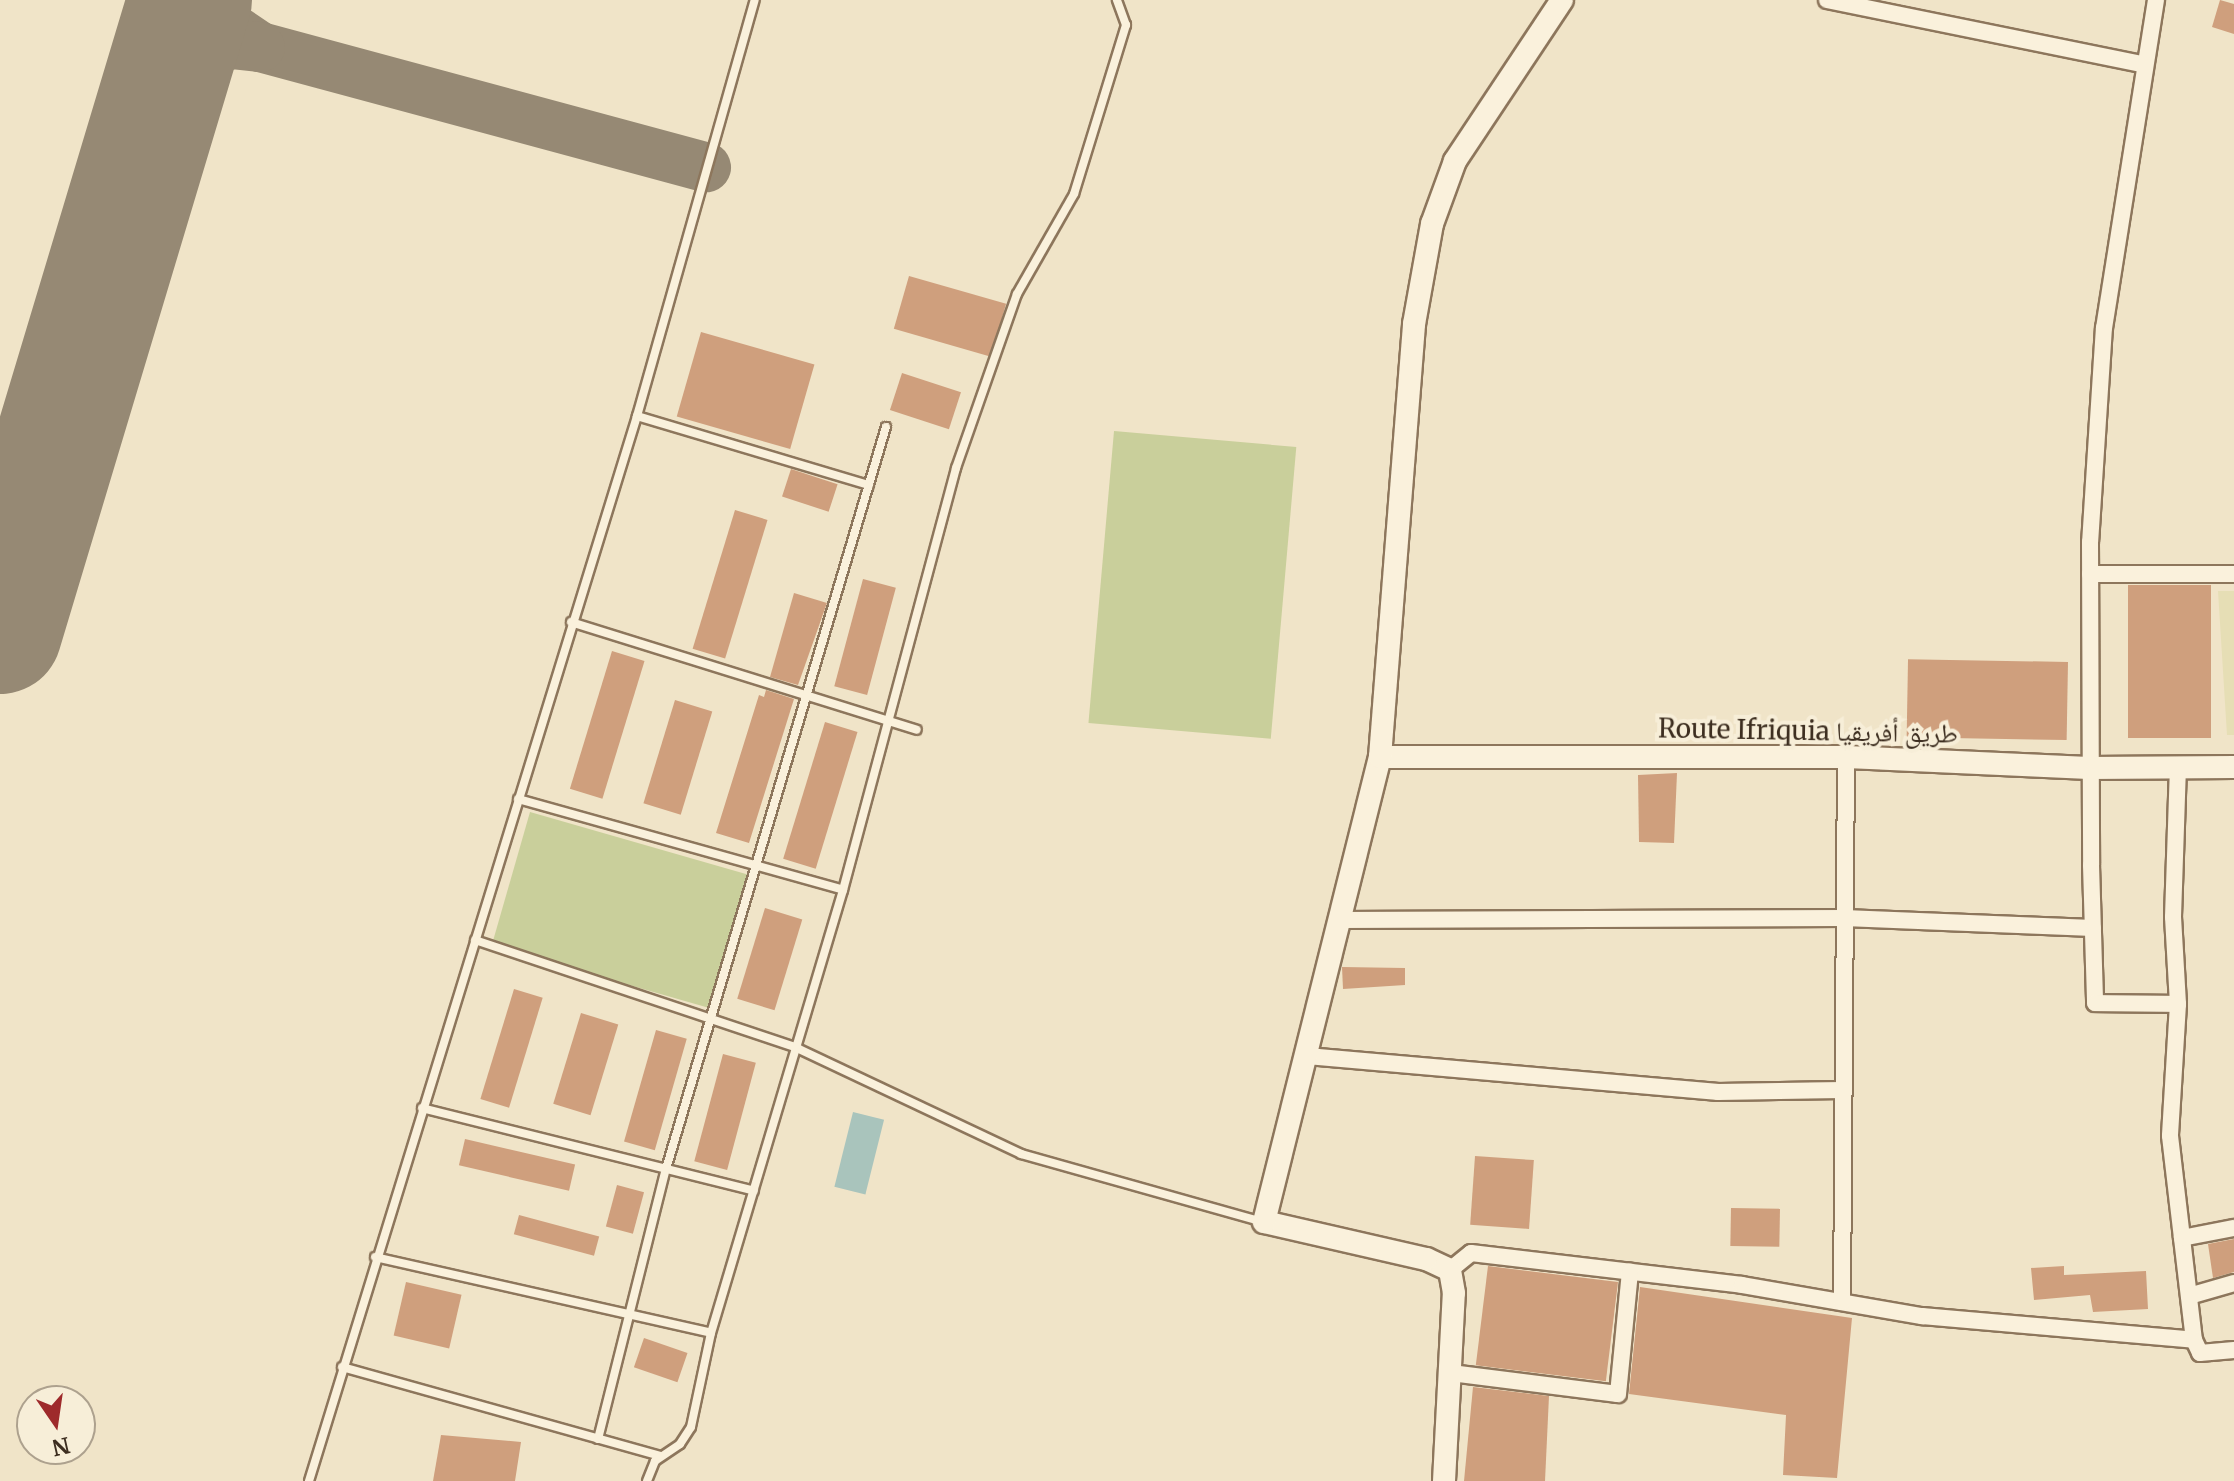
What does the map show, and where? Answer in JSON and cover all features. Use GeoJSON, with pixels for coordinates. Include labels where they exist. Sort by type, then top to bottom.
{"type":"FeatureCollection","features":[{"type":"Feature","properties":{"kind":"street"},"geometry":{"type":"LineString","coordinates":[[1450,1270],[1426,1259],[1264,1222],[1380,757],[1414,324],[1432,224],[1455,161],[1562,0]]}},
{"type":"Feature","properties":{"kind":"street"},"geometry":{"type":"LineString","coordinates":[[1827,0],[2142,64]]}},
{"type":"Feature","properties":{"kind":"street"},"geometry":{"type":"LineString","coordinates":[[2156,0],[2142,64],[2104,327],[2090,574],[2089,768],[2095,1003],[2178,1004]]}},
{"type":"Feature","properties":{"kind":"street"},"geometry":{"type":"LineString","coordinates":[[2090,574],[2234,574]]}},
{"type":"Feature","properties":{"kind":"street","name":"Route Ifriquia طريق أفريقيا"},"geometry":{"type":"LineString","coordinates":[[1380,757],[1846,757],[2089,768],[2234,767]]}},
{"type":"Feature","properties":{"kind":"street"},"geometry":{"type":"LineString","coordinates":[[1842,1302],[1846,757]]}},
{"type":"Feature","properties":{"kind":"street"},"geometry":{"type":"LineString","coordinates":[[2178,766],[2173,917],[2178,1004],[2170,1136],[2194,1340],[2200,1353],[2234,1350]]}},
{"type":"Feature","properties":{"kind":"street"},"geometry":{"type":"LineString","coordinates":[[1340,920],[1844,918],[2093,928]]}},
{"type":"Feature","properties":{"kind":"street"},"geometry":{"type":"LineString","coordinates":[[1307,1056],[1718,1092],[1843,1090]]}},
{"type":"Feature","properties":{"kind":"street"},"geometry":{"type":"LineString","coordinates":[[2182,1238],[2234,1228]]}},
{"type":"Feature","properties":{"kind":"street"},"geometry":{"type":"LineString","coordinates":[[1450,1270],[1471,1253],[1630,1272],[1922,1316],[2194,1340]]}},
{"type":"Feature","properties":{"kind":"street"},"geometry":{"type":"LineString","coordinates":[[1444,1481],[1454,1293],[1450,1270]]}},
{"type":"Feature","properties":{"kind":"street"},"geometry":{"type":"LineString","coordinates":[[1451,1373],[1618,1394],[1630,1272]]}},
{"type":"Feature","properties":{"kind":"street"},"geometry":{"type":"LineString","coordinates":[[2189,1296],[2234,1283]]}},
{"type":"Feature","properties":{"kind":"lane"},"geometry":{"type":"LineString","coordinates":[[309,1481],[375,1257],[637,416],[755,0]]}},
{"type":"Feature","properties":{"kind":"lane"},"geometry":{"type":"LineString","coordinates":[[647,1481],[660,1456],[689,1432],[711,1333],[843,890],[956,468],[1017,294],[1074,194],[1126,25],[1117,0]]}},
{"type":"Feature","properties":{"kind":"lane"},"geometry":{"type":"LineString","coordinates":[[637,416],[869,485]]}},
{"type":"Feature","properties":{"kind":"lane"},"geometry":{"type":"LineString","coordinates":[[598,1439],[627,1314],[666,1169],[886,427]]}},
{"type":"Feature","properties":{"kind":"lane"},"geometry":{"type":"LineString","coordinates":[[571,622],[917,730]]}},
{"type":"Feature","properties":{"kind":"lane"},"geometry":{"type":"LineString","coordinates":[[518,799],[843,890]]}},
{"type":"Feature","properties":{"kind":"lane"},"geometry":{"type":"LineString","coordinates":[[475,940],[797,1048],[1021,1154],[1264,1222]]}},
{"type":"Feature","properties":{"kind":"lane"},"geometry":{"type":"LineString","coordinates":[[422,1108],[754,1191]]}},
{"type":"Feature","properties":{"kind":"lane"},"geometry":{"type":"LineString","coordinates":[[375,1257],[711,1333]]}},
{"type":"Feature","properties":{"kind":"lane"},"geometry":{"type":"LineString","coordinates":[[342,1367],[660,1456]]}},
{"type":"Feature","properties":{"kind":"shaded area"},"geometry":{"type":"Polygon","coordinates":[[[2218,591],[2234,591],[2234,735],[2227,735],[2218,591]]]}},
{"type":"Feature","properties":{"kind":"green space"},"geometry":{"type":"Polygon","coordinates":[[[1114,431],[1296,447],[1271,739],[1088,723],[1114,431]]]}},
{"type":"Feature","properties":{"kind":"green space"},"geometry":{"type":"Polygon","coordinates":[[[530,812],[751,875],[713,1009],[492,946],[530,812]]]}},
{"type":"Feature","properties":{"kind":"water"},"geometry":{"type":"Polygon","coordinates":[[[853,1112],[884,1120],[865,1194],[834,1187],[853,1112]]]}},
{"type":"Feature","properties":{"kind":"building"},"geometry":{"type":"Polygon","coordinates":[[[2220,0],[2234,4],[2234,34],[2212,27],[2220,0]]]}},
{"type":"Feature","properties":{"kind":"building"},"geometry":{"type":"Polygon","coordinates":[[[909,276],[1006,304],[991,357],[894,329],[909,276]]]}},
{"type":"Feature","properties":{"kind":"building"},"geometry":{"type":"Polygon","coordinates":[[[701,332],[814,365],[790,449],[677,417],[701,332]]]}},
{"type":"Feature","properties":{"kind":"building"},"geometry":{"type":"Polygon","coordinates":[[[902,373],[961,392],[949,429],[890,410],[902,373]]]}},
{"type":"Feature","properties":{"kind":"building"},"geometry":{"type":"Polygon","coordinates":[[[791,469],[838,484],[829,512],[782,497],[791,469]]]}},
{"type":"Feature","properties":{"kind":"building"},"geometry":{"type":"Polygon","coordinates":[[[735,510],[768,520],[725,659],[693,649],[735,510]]]}},
{"type":"Feature","properties":{"kind":"building"},"geometry":{"type":"Polygon","coordinates":[[[863,579],[896,588],[867,695],[834,686],[863,579]]]}},
{"type":"Feature","properties":{"kind":"building"},"geometry":{"type":"Polygon","coordinates":[[[2128,585],[2211,585],[2211,738],[2128,738],[2128,585]]]}},
{"type":"Feature","properties":{"kind":"building"},"geometry":{"type":"Polygon","coordinates":[[[794,593],[827,603],[798,685],[770,677],[794,593]]]}},
{"type":"Feature","properties":{"kind":"building"},"geometry":{"type":"Polygon","coordinates":[[[612,651],[645,661],[602,799],[570,789],[612,651]]]}},
{"type":"Feature","properties":{"kind":"building"},"geometry":{"type":"Polygon","coordinates":[[[1908,659],[2068,662],[2067,740],[1907,737],[1908,659]]]}},
{"type":"Feature","properties":{"kind":"building"},"geometry":{"type":"Polygon","coordinates":[[[766,690],[794,699],[749,843],[716,833],[759,695],[764,697],[766,690]]]}},
{"type":"Feature","properties":{"kind":"building"},"geometry":{"type":"Polygon","coordinates":[[[675,700],[712,711],[681,815],[643,803],[675,700]]]}},
{"type":"Feature","properties":{"kind":"building"},"geometry":{"type":"Polygon","coordinates":[[[825,722],[858,732],[816,869],[783,859],[825,722]]]}},
{"type":"Feature","properties":{"kind":"building"},"geometry":{"type":"Polygon","coordinates":[[[1677,773],[1674,843],[1639,842],[1638,775],[1677,773]]]}},
{"type":"Feature","properties":{"kind":"building"},"geometry":{"type":"Polygon","coordinates":[[[765,908],[802,919],[775,1010],[737,999],[765,908]]]}},
{"type":"Feature","properties":{"kind":"building"},"geometry":{"type":"Polygon","coordinates":[[[1342,967],[1405,968],[1405,985],[1343,989],[1342,967]]]}},
{"type":"Feature","properties":{"kind":"building"},"geometry":{"type":"Polygon","coordinates":[[[514,989],[543,998],[509,1108],[480,1099],[514,989]]]}},
{"type":"Feature","properties":{"kind":"building"},"geometry":{"type":"Polygon","coordinates":[[[581,1013],[618,1024],[591,1115],[553,1104],[581,1013]]]}},
{"type":"Feature","properties":{"kind":"building"},"geometry":{"type":"Polygon","coordinates":[[[656,1030],[687,1039],[655,1150],[624,1142],[656,1030]]]}},
{"type":"Feature","properties":{"kind":"building"},"geometry":{"type":"Polygon","coordinates":[[[723,1054],[756,1063],[727,1170],[694,1161],[723,1054]]]}},
{"type":"Feature","properties":{"kind":"building"},"geometry":{"type":"Polygon","coordinates":[[[465,1139],[575,1164],[569,1191],[459,1165],[465,1139]]]}},
{"type":"Feature","properties":{"kind":"building"},"geometry":{"type":"Polygon","coordinates":[[[1475,1156],[1534,1160],[1529,1229],[1470,1225],[1475,1156]]]}},
{"type":"Feature","properties":{"kind":"building"},"geometry":{"type":"Polygon","coordinates":[[[617,1185],[644,1192],[633,1234],[606,1227],[617,1185]]]}},
{"type":"Feature","properties":{"kind":"building"},"geometry":{"type":"Polygon","coordinates":[[[1731,1208],[1780,1209],[1779,1247],[1730,1246],[1731,1208]]]}},
{"type":"Feature","properties":{"kind":"building"},"geometry":{"type":"Polygon","coordinates":[[[519,1215],[599,1236],[594,1256],[514,1234],[519,1215]]]}},
{"type":"Feature","properties":{"kind":"building"},"geometry":{"type":"Polygon","coordinates":[[[2234,1239],[2234,1272],[2213,1278],[2208,1244],[2234,1239]]]}},
{"type":"Feature","properties":{"kind":"building"},"geometry":{"type":"Polygon","coordinates":[[[1488,1266],[1618,1282],[1606,1381],[1476,1365],[1488,1266]]]}},
{"type":"Feature","properties":{"kind":"building"},"geometry":{"type":"Polygon","coordinates":[[[2064,1266],[2064,1275],[2146,1271],[2148,1309],[2093,1312],[2090,1295],[2034,1300],[2031,1268],[2064,1266]]]}},
{"type":"Feature","properties":{"kind":"building"},"geometry":{"type":"Polygon","coordinates":[[[406,1282],[462,1295],[449,1348],[394,1336],[406,1282]]]}},
{"type":"Feature","properties":{"kind":"building"},"geometry":{"type":"Polygon","coordinates":[[[1640,1287],[1852,1318],[1837,1478],[1783,1475],[1786,1415],[1629,1394],[1640,1287]]]}},
{"type":"Feature","properties":{"kind":"building"},"geometry":{"type":"Polygon","coordinates":[[[644,1338],[687,1353],[677,1382],[634,1367],[644,1338]]]}},
{"type":"Feature","properties":{"kind":"building"},"geometry":{"type":"Polygon","coordinates":[[[1473,1387],[1549,1396],[1545,1481],[1464,1481],[1473,1387]]]}},
{"type":"Feature","properties":{"kind":"building"},"geometry":{"type":"Polygon","coordinates":[[[441,1435],[521,1442],[515,1481],[433,1481],[441,1435]]]}},
{"type":"Feature","properties":{"kind":"taxiway"},"geometry":{"type":"LineString","coordinates":[[214,0],[229,26],[260,47],[706,167]]}},
{"type":"Feature","properties":{"kind":"taxiway"},"geometry":{"type":"LineString","coordinates":[[160,101],[202,54],[231,44],[260,47]]}},
{"type":"Feature","properties":{"kind":"runway"},"geometry":{"type":"LineString","coordinates":[[0,632],[190,0]]}}]}
